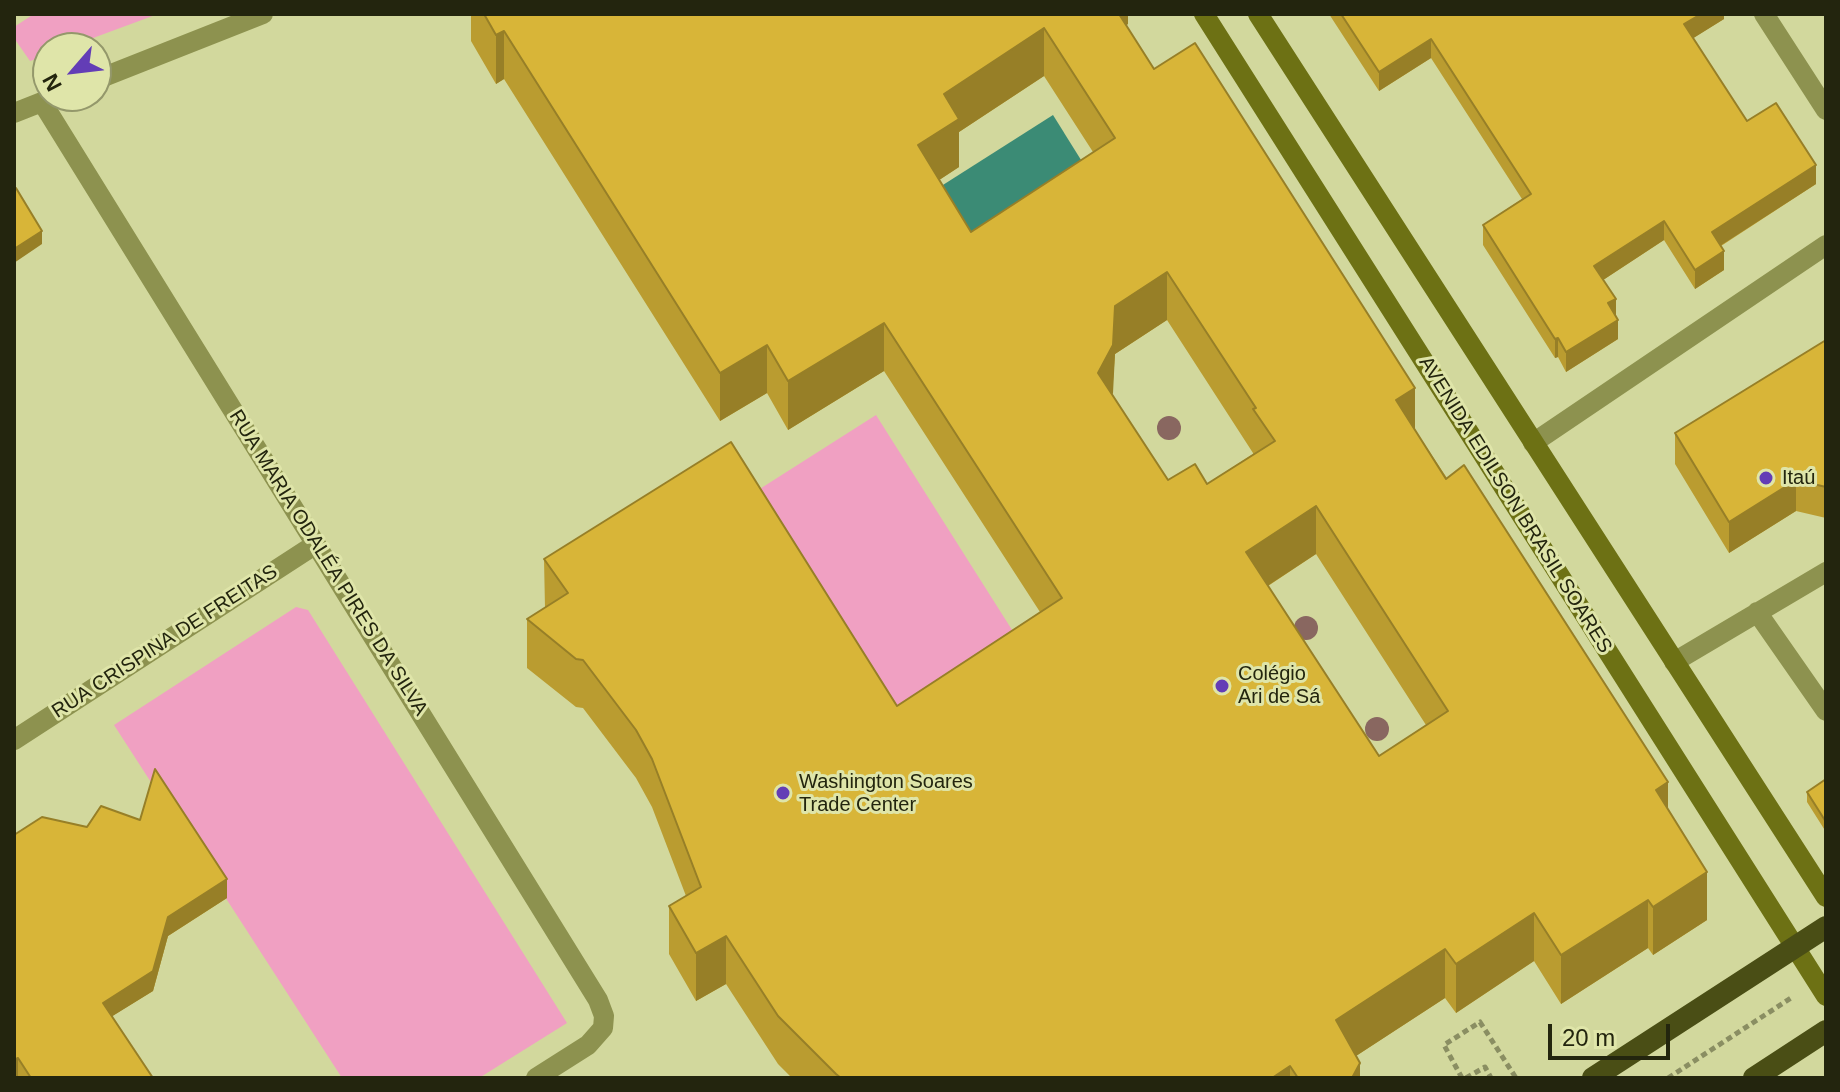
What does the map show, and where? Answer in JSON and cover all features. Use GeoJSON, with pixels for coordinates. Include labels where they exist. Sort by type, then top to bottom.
{"type":"FeatureCollection","features":[{"type":"Feature","properties":{"kind":"highway"},"geometry":{"type":"LineString","coordinates":[[1593,1078],[1826,927]]}},
{"type":"Feature","properties":{"kind":"highway"},"geometry":{"type":"LineString","coordinates":[[1754,1078],[1826,1031]]}},
{"type":"Feature","properties":{"kind":"main road","name":"AVENIDA EDILSON BRASIL SOARES"},"geometry":{"type":"LineString","coordinates":[[1204,14],[1822,989]]}},
{"type":"Feature","properties":{"kind":"main road"},"geometry":{"type":"LineString","coordinates":[[1258,14],[1826,897]]}},
{"type":"Feature","properties":{"kind":"street"},"geometry":{"type":"LineString","coordinates":[[112,74],[263,14]]}},
{"type":"Feature","properties":{"kind":"street"},"geometry":{"type":"LineString","coordinates":[[1764,14],[1826,110]]}},
{"type":"Feature","properties":{"kind":"street","name":"RUA MARIA ODALÉA PIRES DA SILVA"},"geometry":{"type":"LineString","coordinates":[[57,112],[316,544],[598,1000],[604,1016],[603,1028],[588,1045],[536,1078]]}},
{"type":"Feature","properties":{"kind":"street"},"geometry":{"type":"LineString","coordinates":[[1533,443],[1826,245]]}},
{"type":"Feature","properties":{"kind":"street","name":"RUA CRISPINA DE FREITAS"},"geometry":{"type":"LineString","coordinates":[[14,740],[316,544]]}},
{"type":"Feature","properties":{"kind":"street"},"geometry":{"type":"LineString","coordinates":[[1674,662],[1826,572]]}},
{"type":"Feature","properties":{"kind":"street"},"geometry":{"type":"LineString","coordinates":[[1757,612],[1826,711]]}},
{"type":"Feature","properties":{"kind":"path"},"geometry":{"type":"LineString","coordinates":[[1668,1078],[1822,989]]}},
{"type":"Feature","properties":{"kind":"path"},"geometry":{"type":"LineString","coordinates":[[1491,1078],[1485,1067],[1464,1078],[1444,1045],[1480,1022],[1516,1078]]}},
{"type":"Feature","properties":{"kind":"shaded area"},"geometry":{"type":"Polygon","coordinates":[[[34,14],[158,14],[109,32],[32,32],[30,61],[14,38],[14,27],[34,14]]]}},
{"type":"Feature","properties":{"kind":"shaded area"},"geometry":{"type":"Polygon","coordinates":[[[876,415],[1026,652],[906,728],[755,492],[876,415]]]}},
{"type":"Feature","properties":{"kind":"shaded area"},"geometry":{"type":"Polygon","coordinates":[[[296,607],[308,610],[567,1023],[479,1078],[342,1078],[114,725],[296,607]]]}},
{"type":"Feature","properties":{"kind":"water"},"geometry":{"type":"Polygon","coordinates":[[[1053,115],[1096,184],[967,265],[924,197],[1053,115]]]}},
{"type":"Feature","properties":{"kind":"building","name":"Colégio Ari de Sá"},"geometry":{"type":"Polygon","coordinates":[[[484,14],[1119,14],[1154,69],[1195,43],[1415,388],[1396,400],[1446,479],[1464,465],[1668,782],[1656,790],[1707,872],[1653,907],[1648,900],[1561,955],[1534,913],[1456,964],[1445,949],[1336,1020],[1360,1063],[1352,1078],[1298,1078],[1290,1066],[1272,1078],[841,1078],[778,1016],[726,936],[696,953],[669,906],[701,887],[652,759],[636,730],[583,660],[576,659],[527,619],[568,593],[544,559],[731,442],[897,706],[1062,598],[884,323],[788,381],[767,345],[720,373],[504,31],[496,35],[484,14]],[[1044,28],[944,94],[959,119],[918,145],[971,232],[1115,138],[1044,28]],[[1167,272],[1115,306],[1113,345],[1098,373],[1168,480],[1195,464],[1207,484],[1275,441],[1167,272]],[[1316,506],[1246,552],[1379,756],[1448,711],[1316,506]]]}},
{"type":"Feature","properties":{"kind":"building"},"geometry":{"type":"Polygon","coordinates":[[[1341,14],[1701,14],[1684,24],[1747,121],[1776,103],[1816,165],[1712,232],[1724,251],[1695,270],[1664,221],[1594,266],[1616,299],[1608,303],[1618,320],[1566,352],[1483,225],[1531,194],[1431,39],[1379,72],[1341,14]]]}},
{"type":"Feature","properties":{"kind":"building"},"geometry":{"type":"Polygon","coordinates":[[[14,189],[42,231],[14,249],[14,189]]]}},
{"type":"Feature","properties":{"kind":"building"},"geometry":{"type":"Polygon","coordinates":[[[1826,340],[1826,487],[1796,480],[1729,522],[1675,433],[1826,340]]]}},
{"type":"Feature","properties":{"kind":"building"},"geometry":{"type":"Polygon","coordinates":[[[155,769],[227,879],[168,917],[153,971],[103,1003],[153,1078],[31,1078],[18,1058],[14,1060],[14,835],[42,817],[87,827],[101,806],[140,820],[155,769]]]}},
{"type":"Feature","properties":{"kind":"building"},"geometry":{"type":"Polygon","coordinates":[[[1826,779],[1826,822],[1807,792],[1826,779]]]}},
{"type":"Feature","properties":{"kind":"place","name":"Itaú"},"geometry":{"type":"Point","coordinates":[1766,478]}},
{"type":"Feature","properties":{"kind":"place","name":"Colégio Ari de Sá"},"geometry":{"type":"Point","coordinates":[1222,686]}},
{"type":"Feature","properties":{"kind":"place","name":"Washington Soares Trade Center"},"geometry":{"type":"Point","coordinates":[783,793]}}]}
